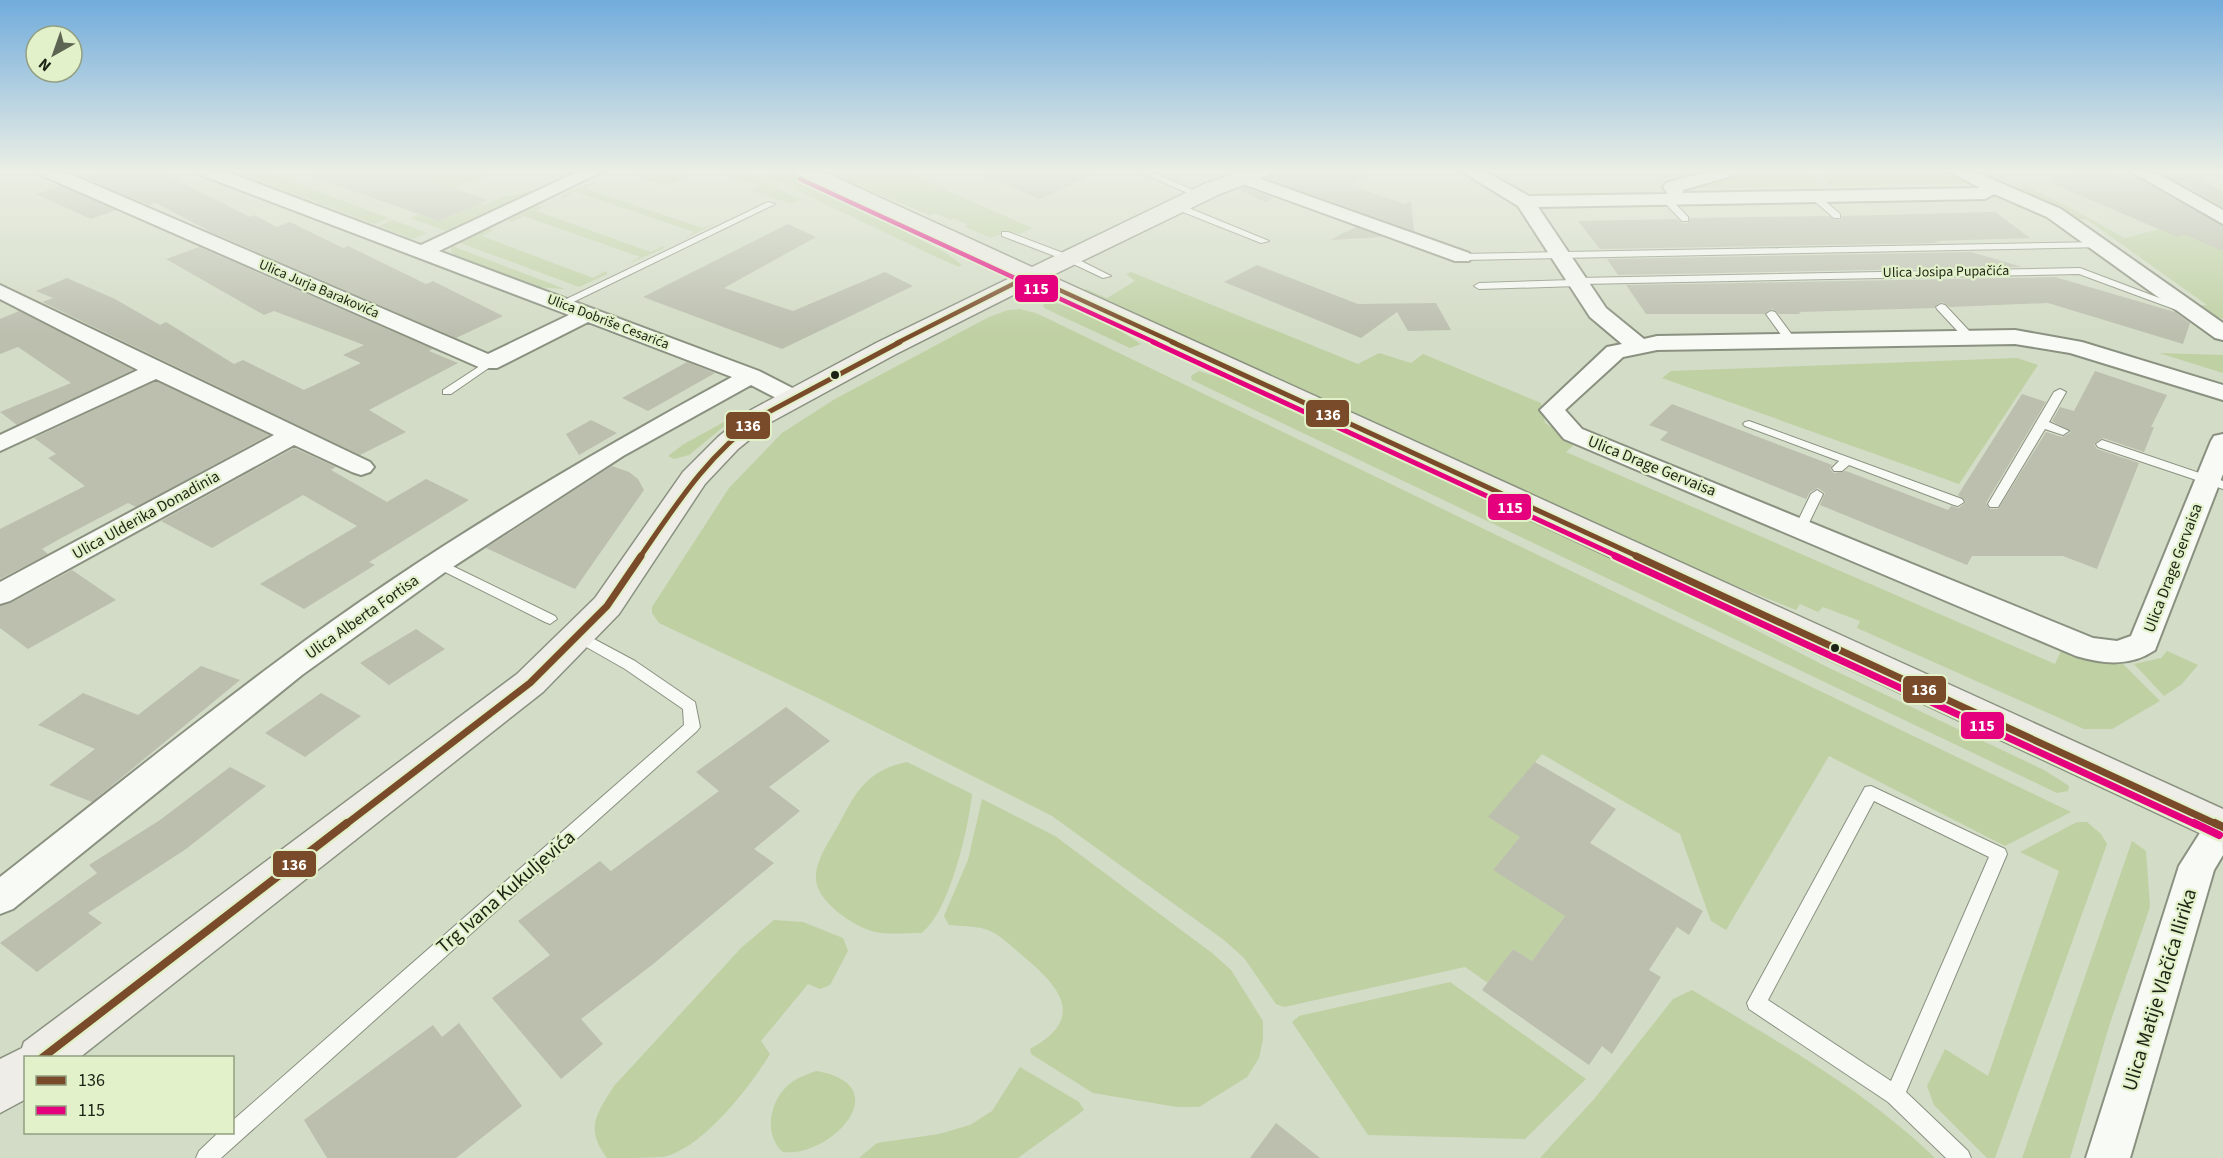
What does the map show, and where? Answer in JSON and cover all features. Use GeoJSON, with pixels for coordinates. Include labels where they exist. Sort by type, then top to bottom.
{"type":"FeatureCollection","features":[{"type":"Feature","properties":{"kind":"street","name":"Ulica Jurja Barakovića"},"geometry":{"type":"LineString","coordinates":[[171,225],[489,363]]}},
{"type":"Feature","properties":{"kind":"street","name":"Ulica Dobriše Cesarića"},"geometry":{"type":"LineString","coordinates":[[351,225],[751,376],[794,398]]}},
{"type":"Feature","properties":{"kind":"street"},"geometry":{"type":"LineString","coordinates":[[421,252],[479,225]]}},
{"type":"Feature","properties":{"kind":"street"},"geometry":{"type":"LineString","coordinates":[[920,225],[2223,827]]}},
{"type":"Feature","properties":{"kind":"street"},"geometry":{"type":"LineString","coordinates":[[44,1056],[530,683],[564,628],[623,584],[699,472],[741,431],[761,416],[794,398],[1029,276],[1136,225]]}},
{"type":"Feature","properties":{"kind":"street"},"geometry":{"type":"LineString","coordinates":[[1381,225],[1462,257]]}},
{"type":"Feature","properties":{"kind":"street"},"geometry":{"type":"LineString","coordinates":[[1540,225],[1606,321],[1637,345]]}},
{"type":"Feature","properties":{"kind":"street"},"geometry":{"type":"LineString","coordinates":[[2072,225],[2223,333]]}},
{"type":"Feature","properties":{"kind":"street"},"geometry":{"type":"LineString","coordinates":[[0,291],[156,370],[361,467]]}},
{"type":"Feature","properties":{"kind":"street"},"geometry":{"type":"LineString","coordinates":[[489,363],[588,314]]}},
{"type":"Feature","properties":{"kind":"street","name":"Ulica Drage Gervaisa"},"geometry":{"type":"LineString","coordinates":[[2223,393],[2064,345],[2015,338],[1791,341],[1637,345],[1615,352],[1552,410],[1573,434],[2087,648],[2118,653],[2135,650],[2144,642],[2215,482],[2223,441]]}},
{"type":"Feature","properties":{"kind":"street"},"geometry":{"type":"LineString","coordinates":[[0,444],[156,370]]}},
{"type":"Feature","properties":{"kind":"street","name":"Ulica Alberta Fortisa"},"geometry":{"type":"LineString","coordinates":[[0,898],[291,667],[438,563],[614,451],[751,376]]}},
{"type":"Feature","properties":{"kind":"street","name":"Ulica Ulderika Donadinia"},"geometry":{"type":"LineString","coordinates":[[0,594],[293,435]]}},
{"type":"Feature","properties":{"kind":"street","name":"Ulica Matije Vlačića Ilirika"},"geometry":{"type":"LineString","coordinates":[[2108,1158],[2197,866],[2223,827]]}},
{"type":"Feature","properties":{"kind":"street"},"geometry":{"type":"LineString","coordinates":[[0,1089],[24,1071]]}},
{"type":"Feature","properties":{"kind":"lane"},"geometry":{"type":"LineString","coordinates":[[561,304],[727,225]]}},
{"type":"Feature","properties":{"kind":"lane"},"geometry":{"type":"LineString","coordinates":[[1224,225],[1264,241]]}},
{"type":"Feature","properties":{"kind":"lane"},"geometry":{"type":"LineString","coordinates":[[1005,234],[1068,258],[1106,276]]}},
{"type":"Feature","properties":{"kind":"lane","name":"Ulica Josipa Pupačića"},"geometry":{"type":"LineString","coordinates":[[1462,257],[1560,257],[2101,245]]}},
{"type":"Feature","properties":{"kind":"lane","name":"Ulica Josipa Pupačića"},"geometry":{"type":"LineString","coordinates":[[1479,286],[2025,270],[2080,271],[2124,289],[2193,312]]}},
{"type":"Feature","properties":{"kind":"lane"},"geometry":{"type":"LineString","coordinates":[[1941,307],[1969,337]]}},
{"type":"Feature","properties":{"kind":"lane"},"geometry":{"type":"LineString","coordinates":[[1771,314],[1791,341]]}},
{"type":"Feature","properties":{"kind":"lane"},"geometry":{"type":"LineString","coordinates":[[447,392],[489,363]]}},
{"type":"Feature","properties":{"kind":"lane"},"geometry":{"type":"LineString","coordinates":[[1994,504],[2060,392]]}},
{"type":"Feature","properties":{"kind":"lane"},"geometry":{"type":"LineString","coordinates":[[1749,424],[1842,464],[1958,502]]}},
{"type":"Feature","properties":{"kind":"lane"},"geometry":{"type":"LineString","coordinates":[[2042,424],[2063,431]]}},
{"type":"Feature","properties":{"kind":"lane"},"geometry":{"type":"LineString","coordinates":[[2102,444],[2215,482]]}},
{"type":"Feature","properties":{"kind":"lane"},"geometry":{"type":"LineString","coordinates":[[1801,527],[1817,494]]}},
{"type":"Feature","properties":{"kind":"lane"},"geometry":{"type":"LineString","coordinates":[[438,563],[564,628]]}},
{"type":"Feature","properties":{"kind":"lane","name":"Trg Ivana Kukuljevića"},"geometry":{"type":"LineString","coordinates":[[234,1133],[692,727],[690,706],[630,665],[564,628]]}},
{"type":"Feature","properties":{"kind":"lane"},"geometry":{"type":"LineString","coordinates":[[1895,1095],[2000,854],[1871,792],[1756,1003],[1895,1095],[1961,1158]]}},
{"type":"Feature","properties":{"kind":"lane","name":"Trg Ivana Kukuljevića"},"geometry":{"type":"LineString","coordinates":[[206,1158],[233,1134]]}},
{"type":"Feature","properties":{"kind":"green space"},"geometry":{"type":"Polygon","coordinates":[[[406,225],[427,233],[413,239],[379,226],[406,225]]]}},
{"type":"Feature","properties":{"kind":"green space"},"geometry":{"type":"Polygon","coordinates":[[[429,225],[459,225],[446,231],[429,225]]]}},
{"type":"Feature","properties":{"kind":"green space"},"geometry":{"type":"Polygon","coordinates":[[[550,225],[575,225],[651,252],[663,246],[665,248],[628,264],[640,257],[550,225]]]}},
{"type":"Feature","properties":{"kind":"green space"},"geometry":{"type":"Polygon","coordinates":[[[673,225],[694,225],[703,228],[713,225],[683,239],[694,232],[673,225]]]}},
{"type":"Feature","properties":{"kind":"green space"},"geometry":{"type":"Polygon","coordinates":[[[869,225],[892,225],[946,253],[962,265],[959,267],[869,225]]]}},
{"type":"Feature","properties":{"kind":"green space"},"geometry":{"type":"Polygon","coordinates":[[[968,225],[1025,225],[1032,228],[1020,234],[1007,232],[991,238],[965,227],[968,225]]]}},
{"type":"Feature","properties":{"kind":"green space"},"geometry":{"type":"Polygon","coordinates":[[[2094,225],[2101,225],[2125,238],[2176,225],[2187,225],[2223,251],[2223,319],[2205,314],[2192,306],[2207,305],[2094,225]]]}},
{"type":"Feature","properties":{"kind":"green space"},"geometry":{"type":"Polygon","coordinates":[[[484,230],[494,230],[482,236],[593,278],[606,271],[607,274],[579,287],[458,242],[484,230]]]}},
{"type":"Feature","properties":{"kind":"green space"},"geometry":{"type":"Polygon","coordinates":[[[452,246],[565,289],[536,287],[455,255],[451,252],[452,246]]]}},
{"type":"Feature","properties":{"kind":"green space"},"geometry":{"type":"Polygon","coordinates":[[[1131,272],[1358,364],[1379,353],[1411,363],[1423,354],[1541,403],[1545,423],[1576,443],[1566,452],[2055,664],[2062,649],[2084,657],[2123,664],[2160,701],[2112,729],[2084,729],[1857,628],[1860,621],[1823,607],[1818,612],[1800,604],[1796,610],[1692,568],[1083,291],[1086,289],[1107,298],[1135,281],[1126,274],[1131,272]]]}},
{"type":"Feature","properties":{"kind":"green space"},"geometry":{"type":"Polygon","coordinates":[[[1049,301],[1094,314],[1141,344],[1130,348],[1044,308],[1043,305],[1049,301]]]}},
{"type":"Feature","properties":{"kind":"green space"},"geometry":{"type":"Polygon","coordinates":[[[1020,309],[1036,313],[2071,812],[2005,846],[1829,756],[1726,930],[1711,921],[1680,834],[1542,754],[1489,817],[1533,845],[1524,856],[1511,848],[1494,870],[1565,916],[1532,961],[1513,949],[1488,983],[1465,967],[1284,1007],[1276,1004],[1244,958],[1224,940],[1052,816],[820,699],[659,623],[652,613],[652,607],[729,488],[782,433],[835,399],[989,317],[1008,310],[1020,309]]]}},
{"type":"Feature","properties":{"kind":"green space"},"geometry":{"type":"Polygon","coordinates":[[[2159,353],[2223,355],[2223,373],[2159,353]]]}},
{"type":"Feature","properties":{"kind":"green space"},"geometry":{"type":"Polygon","coordinates":[[[2017,358],[2038,365],[1959,484],[1662,378],[1671,371],[2017,358]]]}},
{"type":"Feature","properties":{"kind":"green space"},"geometry":{"type":"Polygon","coordinates":[[[1199,371],[1248,387],[1646,573],[1825,666],[2044,770],[2069,786],[2068,791],[2057,793],[1192,380],[1191,376],[1199,371]]]}},
{"type":"Feature","properties":{"kind":"green space"},"geometry":{"type":"Polygon","coordinates":[[[724,422],[727,424],[689,455],[674,459],[668,456],[684,444],[724,422]]]}},
{"type":"Feature","properties":{"kind":"green space"},"geometry":{"type":"Polygon","coordinates":[[[2167,651],[2198,665],[2182,684],[2164,696],[2134,664],[2161,658],[2167,651]]]}},
{"type":"Feature","properties":{"kind":"green space"},"geometry":{"type":"Polygon","coordinates":[[[907,762],[972,794],[967,827],[949,890],[931,923],[921,933],[875,932],[847,919],[830,905],[818,888],[816,872],[824,851],[858,792],[882,770],[907,762]]]}},
{"type":"Feature","properties":{"kind":"green space"},"geometry":{"type":"Polygon","coordinates":[[[982,799],[1055,836],[1212,953],[1231,970],[1263,1021],[1263,1039],[1259,1058],[1247,1077],[1199,1107],[1177,1107],[1093,1093],[1031,1054],[1030,1049],[1048,1037],[1058,1026],[1063,1014],[1062,1002],[1057,991],[1048,979],[1000,937],[981,928],[949,925],[944,916],[968,860],[982,799]]]}},
{"type":"Feature","properties":{"kind":"green space"},"geometry":{"type":"Polygon","coordinates":[[[2077,822],[2087,822],[2101,834],[2107,844],[1995,1158],[1987,1158],[1934,1105],[1927,1086],[1945,1049],[1988,1076],[2059,871],[2020,852],[2077,822]]]}},
{"type":"Feature","properties":{"kind":"green space"},"geometry":{"type":"Polygon","coordinates":[[[2132,841],[2146,851],[2150,907],[2110,1023],[2070,1158],[2022,1158],[2132,841]]]}},
{"type":"Feature","properties":{"kind":"green space"},"geometry":{"type":"Polygon","coordinates":[[[774,920],[803,922],[843,938],[848,951],[830,985],[820,989],[808,984],[761,1041],[770,1054],[738,1099],[709,1130],[678,1152],[663,1157],[607,1158],[600,1148],[595,1130],[598,1113],[614,1086],[742,947],[774,920]]]}},
{"type":"Feature","properties":{"kind":"green space"},"geometry":{"type":"Polygon","coordinates":[[[1450,982],[1586,1079],[1525,1139],[1368,1135],[1292,1022],[1299,1016],[1450,982]]]}},
{"type":"Feature","properties":{"kind":"green space"},"geometry":{"type":"Polygon","coordinates":[[[1692,990],[1787,1047],[1849,1088],[1908,1133],[1935,1158],[1540,1158],[1595,1098],[1673,999],[1692,990]]]}},
{"type":"Feature","properties":{"kind":"green space"},"geometry":{"type":"Polygon","coordinates":[[[1020,1067],[1079,1102],[1084,1110],[1018,1158],[859,1158],[877,1143],[939,1134],[970,1125],[992,1111],[1020,1067]]]}},
{"type":"Feature","properties":{"kind":"green space"},"geometry":{"type":"Polygon","coordinates":[[[816,1071],[841,1079],[853,1090],[855,1104],[849,1119],[836,1133],[820,1144],[801,1151],[783,1152],[773,1137],[771,1128],[776,1101],[790,1083],[816,1071]]]}},
{"type":"Feature","properties":{"kind":"building"},"geometry":{"type":"Polygon","coordinates":[[[198,225],[273,225],[277,227],[296,225],[343,248],[348,246],[426,284],[433,281],[503,316],[456,338],[198,225]]]}},
{"type":"Feature","properties":{"kind":"building"},"geometry":{"type":"Polygon","coordinates":[[[786,225],[816,237],[724,288],[793,311],[885,272],[913,286],[782,349],[643,297],[786,225]]]}},
{"type":"Feature","properties":{"kind":"building"},"geometry":{"type":"Polygon","coordinates":[[[1397,225],[1413,225],[1414,231],[1397,225]]]}},
{"type":"Feature","properties":{"kind":"building"},"geometry":{"type":"Polygon","coordinates":[[[1581,225],[2013,225],[2030,238],[1934,241],[1940,243],[1600,249],[1581,225]]]}},
{"type":"Feature","properties":{"kind":"building"},"geometry":{"type":"Polygon","coordinates":[[[2149,225],[2221,225],[2223,251],[2185,235],[2177,237],[2149,225]]]}},
{"type":"Feature","properties":{"kind":"building"},"geometry":{"type":"Polygon","coordinates":[[[1356,227],[1383,237],[1330,240],[1356,227]]]}},
{"type":"Feature","properties":{"kind":"building"},"geometry":{"type":"Polygon","coordinates":[[[199,247],[433,349],[429,351],[458,363],[369,410],[406,432],[360,455],[42,302],[53,298],[36,291],[67,278],[115,299],[160,325],[166,322],[234,364],[243,360],[304,390],[361,363],[343,355],[364,345],[274,311],[264,315],[166,259],[199,247]]]}},
{"type":"Feature","properties":{"kind":"building"},"geometry":{"type":"Polygon","coordinates":[[[1971,252],[2022,267],[1618,275],[1607,259],[1971,252]]]}},
{"type":"Feature","properties":{"kind":"building"},"geometry":{"type":"Polygon","coordinates":[[[1257,265],[1358,304],[1436,303],[1451,330],[1408,331],[1397,312],[1361,338],[1224,282],[1257,265]]]}},
{"type":"Feature","properties":{"kind":"building"},"geometry":{"type":"Polygon","coordinates":[[[2055,277],[2175,312],[2190,323],[2183,344],[2048,303],[1950,307],[1942,302],[1934,308],[1799,312],[1801,314],[1779,314],[1772,309],[1764,314],[1646,314],[1626,285],[2055,277]]]}},
{"type":"Feature","properties":{"kind":"building"},"geometry":{"type":"Polygon","coordinates":[[[19,311],[133,370],[17,425],[0,412],[71,383],[18,347],[0,354],[0,319],[19,311]]]}},
{"type":"Feature","properties":{"kind":"building"},"geometry":{"type":"Polygon","coordinates":[[[687,362],[715,373],[648,411],[622,398],[687,362]]]}},
{"type":"Feature","properties":{"kind":"building"},"geometry":{"type":"Polygon","coordinates":[[[2095,371],[2167,395],[2151,427],[2154,427],[2144,452],[2103,438],[2094,444],[2097,449],[2139,463],[2097,569],[2063,556],[1972,556],[1967,565],[1820,505],[1825,493],[1818,488],[1810,492],[1806,499],[1660,440],[1668,432],[1649,425],[1672,404],[1832,465],[1830,469],[1834,473],[1846,471],[1948,510],[1951,506],[1959,508],[1966,502],[1958,495],[2022,394],[2046,402],[1986,503],[1990,509],[1998,509],[2046,432],[2062,437],[2071,432],[2052,421],[2060,407],[2074,411],[2095,371]]]}},
{"type":"Feature","properties":{"kind":"building"},"geometry":{"type":"Polygon","coordinates":[[[156,381],[269,435],[136,507],[128,503],[63,537],[42,549],[48,554],[0,579],[0,529],[85,486],[48,458],[56,454],[34,438],[156,381]]]}},
{"type":"Feature","properties":{"kind":"building"},"geometry":{"type":"Polygon","coordinates":[[[591,420],[617,433],[579,455],[566,434],[591,420]]]}},
{"type":"Feature","properties":{"kind":"building"},"geometry":{"type":"Polygon","coordinates":[[[294,448],[336,467],[331,470],[387,502],[426,479],[469,500],[369,562],[375,565],[304,609],[260,584],[357,526],[303,495],[212,548],[161,521],[294,448]]]}},
{"type":"Feature","properties":{"kind":"building"},"geometry":{"type":"Polygon","coordinates":[[[612,466],[629,472],[638,479],[644,490],[575,589],[486,548],[612,466]]]}},
{"type":"Feature","properties":{"kind":"building"},"geometry":{"type":"Polygon","coordinates":[[[72,570],[116,600],[28,649],[0,628],[0,606],[11,603],[72,570]]]}},
{"type":"Feature","properties":{"kind":"building"},"geometry":{"type":"Polygon","coordinates":[[[416,629],[445,649],[389,685],[360,663],[416,629]]]}},
{"type":"Feature","properties":{"kind":"building"},"geometry":{"type":"Polygon","coordinates":[[[201,666],[240,680],[92,802],[49,785],[95,749],[38,725],[83,693],[138,715],[201,666]]]}},
{"type":"Feature","properties":{"kind":"building"},"geometry":{"type":"Polygon","coordinates":[[[321,693],[361,716],[305,757],[265,733],[321,693]]]}},
{"type":"Feature","properties":{"kind":"building"},"geometry":{"type":"Polygon","coordinates":[[[786,707],[830,741],[769,787],[800,811],[754,849],[774,863],[652,965],[581,1019],[603,1044],[561,1079],[492,998],[550,955],[518,921],[600,861],[611,871],[719,791],[696,772],[786,707]]]}},
{"type":"Feature","properties":{"kind":"building"},"geometry":{"type":"Polygon","coordinates":[[[1535,762],[1616,809],[1590,843],[1703,911],[1689,935],[1677,927],[1649,970],[1661,977],[1612,1054],[1602,1046],[1589,1065],[1482,990],[1513,949],[1532,961],[1565,916],[1493,870],[1520,837],[1488,817],[1535,762]]]}},
{"type":"Feature","properties":{"kind":"building"},"geometry":{"type":"Polygon","coordinates":[[[230,767],[266,786],[186,849],[88,913],[102,923],[37,972],[0,943],[97,873],[89,865],[160,820],[230,767]]]}},
{"type":"Feature","properties":{"kind":"building"},"geometry":{"type":"Polygon","coordinates":[[[459,1023],[522,1106],[456,1158],[327,1158],[304,1120],[433,1025],[442,1037],[459,1023]]]}},
{"type":"Feature","properties":{"kind":"building"},"geometry":{"type":"Polygon","coordinates":[[[1276,1123],[1320,1158],[1250,1158],[1276,1123]]]}},
{"type":"Feature","properties":{"kind":"transit line","name":"115"},"geometry":{"type":"LineString","coordinates":[[900,225],[2219,835]]}},
{"type":"Feature","properties":{"kind":"transit line","name":"136"},"geometry":{"type":"LineString","coordinates":[[1029,276],[2223,827]]}},
{"type":"Feature","properties":{"kind":"transit line","name":"136"},"geometry":{"type":"LineString","coordinates":[[45,1056],[530,683],[607,606],[694,478],[741,431],[761,416],[822,382],[1029,276]]}}]}
